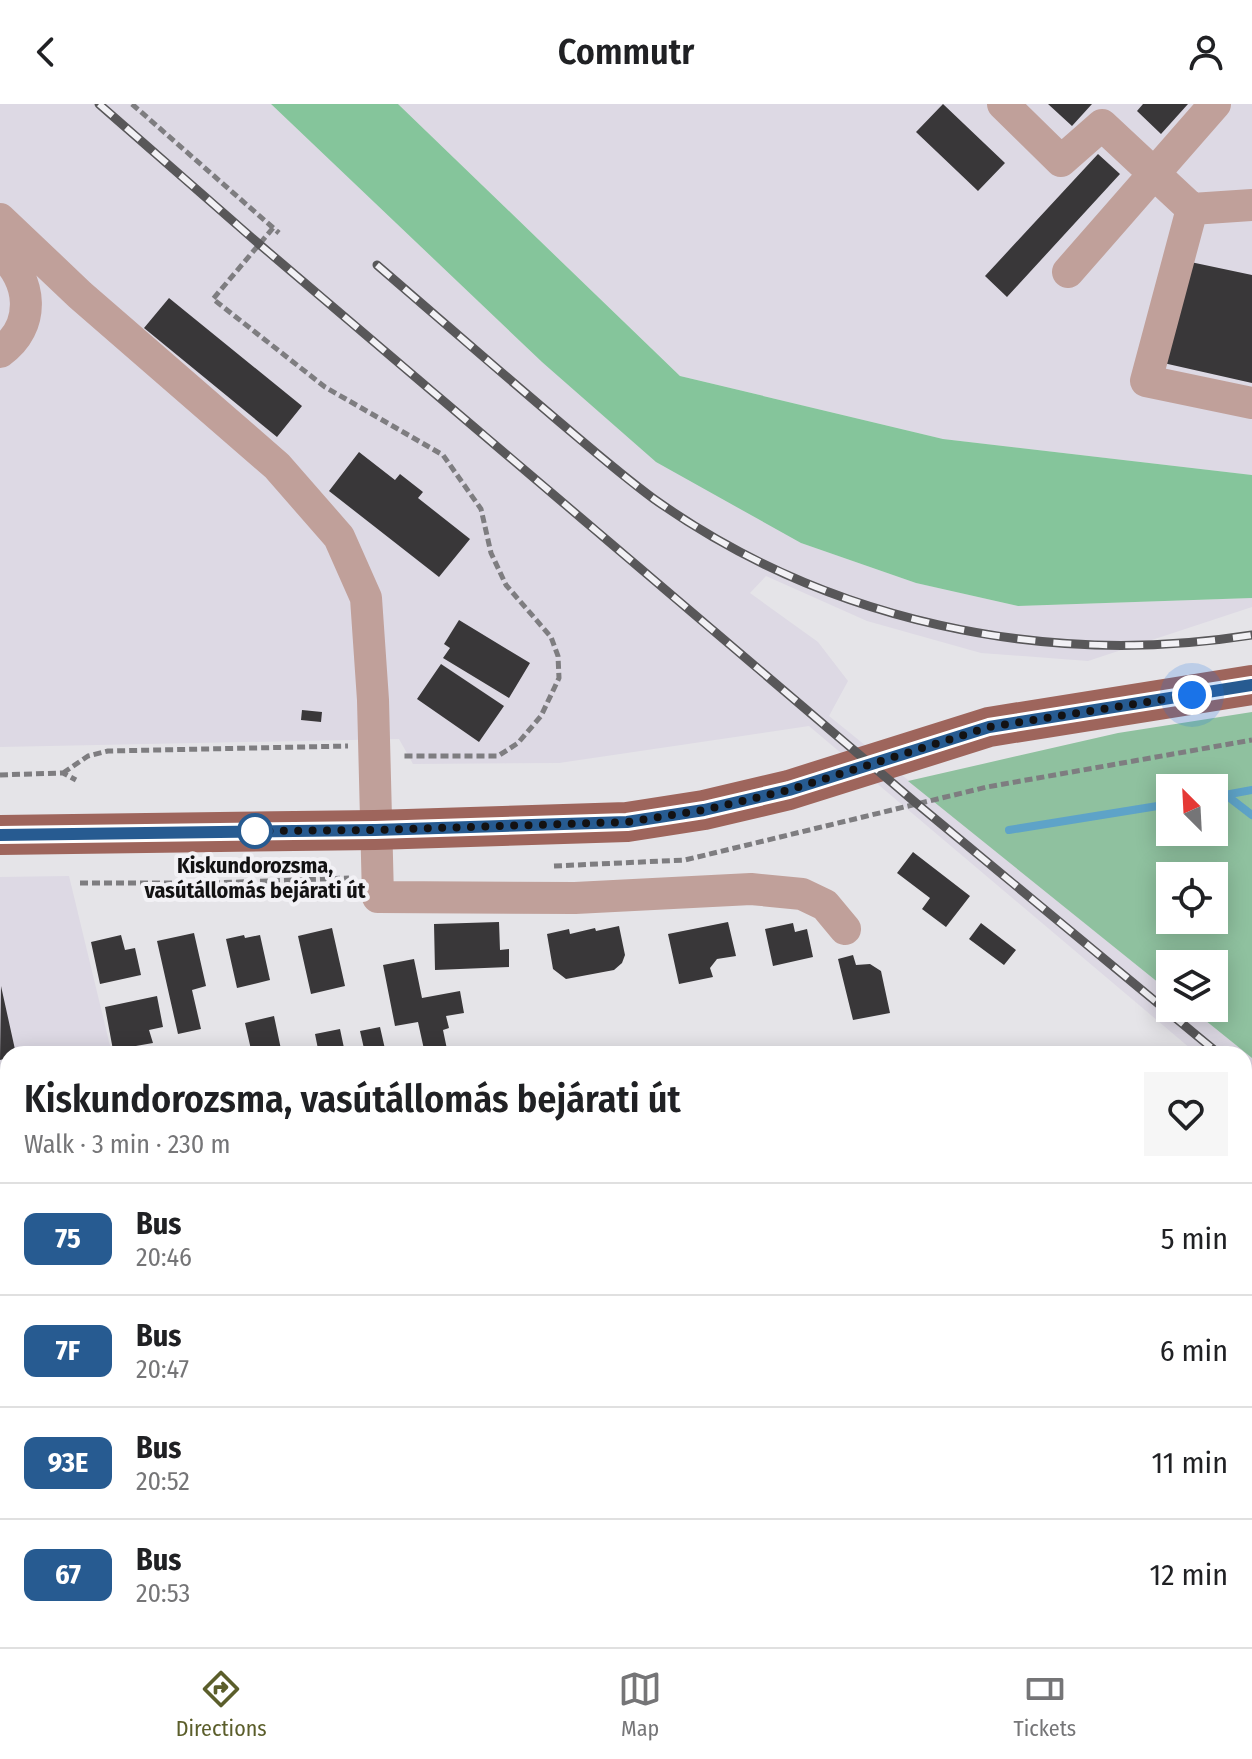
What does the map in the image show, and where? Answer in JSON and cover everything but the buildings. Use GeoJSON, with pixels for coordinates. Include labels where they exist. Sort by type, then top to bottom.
{"type":"FeatureCollection","features":[{"type":"Feature","properties":{"kind":"main road"},"geometry":{"type":"LineString","coordinates":[[0,835],[375,830],[627,822],[704,810],[789,790],[989,727],[1252,685]]}},
{"type":"Feature","properties":{"kind":"lane"},"geometry":{"type":"LineString","coordinates":[[1003,104],[1061,161],[1102,125],[1192,209],[1252,205]]}},
{"type":"Feature","properties":{"kind":"lane"},"geometry":{"type":"LineString","coordinates":[[1068,272],[1215,104]]}},
{"type":"Feature","properties":{"kind":"lane"},"geometry":{"type":"LineString","coordinates":[[1192,209],[1146,381],[1252,403]]}},
{"type":"Feature","properties":{"kind":"lane"},"geometry":{"type":"LineString","coordinates":[[0,219],[62,278],[277,466],[339,537],[366,598],[378,897],[575,898],[751,889],[802,894],[825,905],[845,929]]}},
{"type":"Feature","properties":{"kind":"lane"},"geometry":{"type":"LineString","coordinates":[[0,253],[20,274],[25,289],[24,321],[17,335],[0,352]]}},
{"type":"Feature","properties":{"kind":"lane"},"geometry":{"type":"LineString","coordinates":[[25,289],[62,278]]}},
{"type":"Feature","properties":{"kind":"path"},"geometry":{"type":"LineString","coordinates":[[132,104],[279,233]]}},
{"type":"Feature","properties":{"kind":"path"},"geometry":{"type":"LineString","coordinates":[[63,773],[88,756],[108,751],[374,750],[498,756],[518,743],[541,716],[559,678],[558,656],[551,637],[506,585],[491,553],[481,509],[443,455],[325,387],[213,299],[273,228]]}},
{"type":"Feature","properties":{"kind":"path"},"geometry":{"type":"LineString","coordinates":[[547,866],[685,860],[987,787],[1252,740]]}},
{"type":"Feature","properties":{"kind":"path"},"geometry":{"type":"LineString","coordinates":[[0,775],[63,773],[76,780]]}},
{"type":"Feature","properties":{"kind":"path"},"geometry":{"type":"LineString","coordinates":[[80,883],[212,883],[377,876]]}},
{"type":"Feature","properties":{"kind":"shaded area"},"geometry":{"type":"Polygon","coordinates":[[[0,104],[271,104],[542,362],[801,543],[916,583],[1018,606],[1252,598],[1252,607],[1088,661],[981,653],[867,621],[766,576],[750,593],[818,642],[848,681],[829,716],[1156,981],[1156,1019],[809,726],[559,763],[413,764],[399,739],[0,747],[0,104]]]}},
{"type":"Feature","properties":{"kind":"shaded area"},"geometry":{"type":"Polygon","coordinates":[[[398,104],[1252,104],[1252,475],[943,439],[680,376],[398,104]]]}},
{"type":"Feature","properties":{"kind":"shaded area"},"geometry":{"type":"Polygon","coordinates":[[[69,876],[110,1046],[0,1046],[0,877],[69,876]]]}},
{"type":"Feature","properties":{"kind":"shaded area"},"geometry":{"type":"Polygon","coordinates":[[[1159,1022],[1207,1022],[1237,1046],[1188,1046],[1159,1022]]]}},
{"type":"Feature","properties":{"kind":"green space"},"geometry":{"type":"Polygon","coordinates":[[[271,104],[398,104],[680,376],[943,439],[1252,475],[1252,598],[1018,606],[916,583],[801,543],[656,462],[542,362],[271,104]]]}},
{"type":"Feature","properties":{"kind":"green space"},"geometry":{"type":"Polygon","coordinates":[[[1252,712],[1252,1046],[1237,1046],[1207,1022],[1228,1022],[1228,950],[1156,950],[1156,981],[908,781],[1118,733],[1252,712]]]}},
{"type":"Feature","properties":{"kind":"waterway"},"geometry":{"type":"LineString","coordinates":[[1228,794],[1252,790]]}},
{"type":"Feature","properties":{"kind":"waterway"},"geometry":{"type":"LineString","coordinates":[[1228,797],[1252,815]]}},
{"type":"Feature","properties":{"kind":"waterway"},"geometry":{"type":"LineString","coordinates":[[1009,830],[1156,806]]}},
{"type":"Feature","properties":{"kind":"railway"},"geometry":{"type":"LineString","coordinates":[[99,104],[916,803],[1209,1046]]}},
{"type":"Feature","properties":{"kind":"railway"},"geometry":{"type":"LineString","coordinates":[[377,265],[604,460],[654,499],[721,541],[791,576],[864,604],[940,625],[1017,639],[1095,645],[1174,644],[1252,635]]}},
{"type":"Feature","properties":{"kind":"bus line","name":"75"},"geometry":{"type":"LineString","coordinates":[[0,835],[375,830],[627,822],[704,810],[789,790],[989,727],[1252,685]]}},
{"type":"Feature","properties":{"kind":"place","name":"Kiskundorozsma, vasútállomás bejárati út"},"geometry":{"type":"Point","coordinates":[255,831]}},
{"type":"Feature","properties":{"kind":"route"},"geometry":{"type":"LineString","coordinates":[[255,831],[627,822],[704,810],[789,790],[989,727],[1192,695]]}}]}
